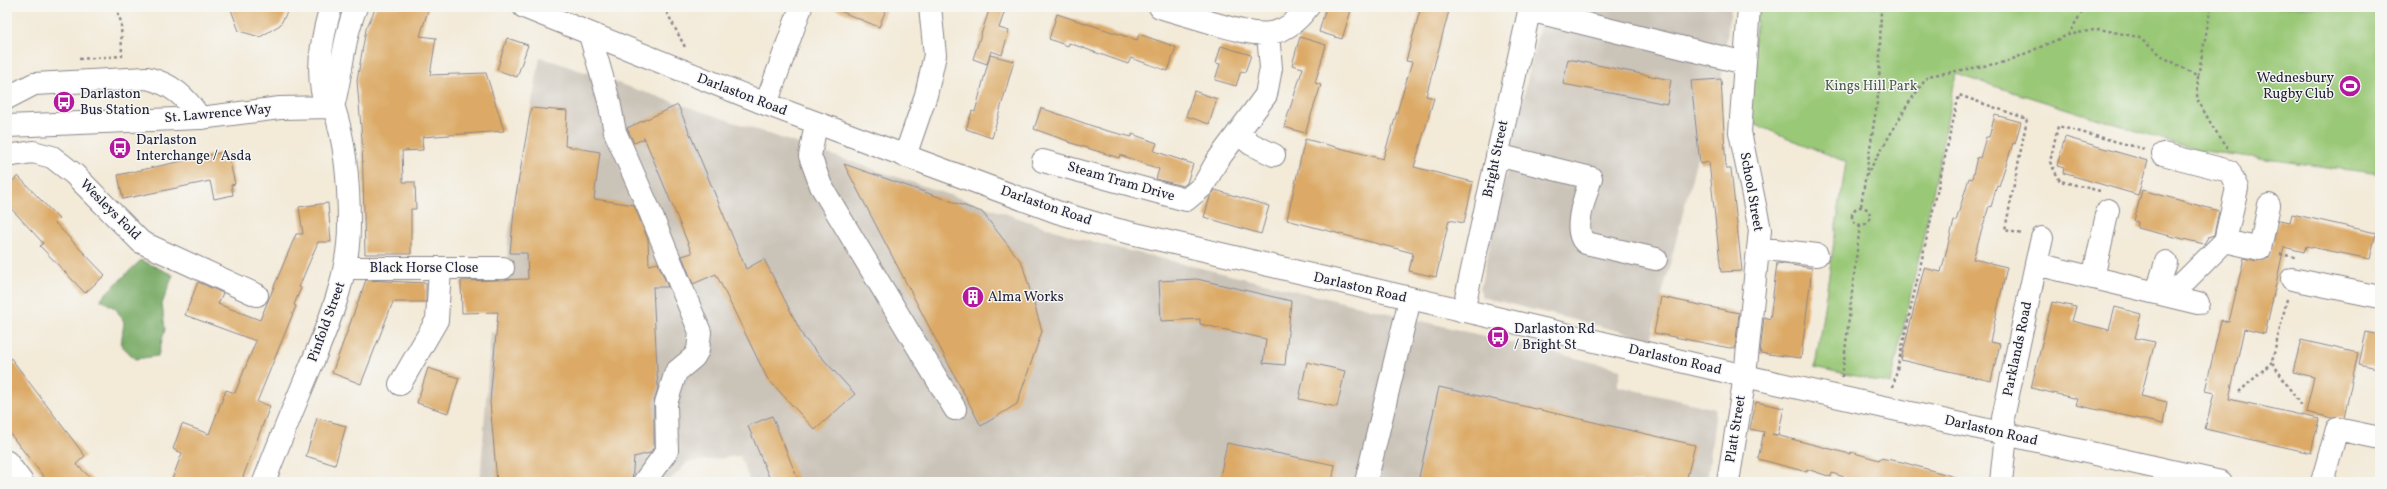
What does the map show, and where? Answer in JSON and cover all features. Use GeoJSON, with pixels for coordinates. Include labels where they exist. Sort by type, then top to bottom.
{"type":"FeatureCollection","features":[{"type":"Feature","properties":{"kind":"main road"},"geometry":{"type":"LineString","coordinates":[[334,106],[340,82],[349,25],[356,7]]}},
{"type":"Feature","properties":{"kind":"main road","name":"Darlaston Road"},"geometry":{"type":"LineString","coordinates":[[524,7],[703,80],[816,123],[1057,212],[1118,230],[1745,376],[2221,482]]}},
{"type":"Feature","properties":{"kind":"main road"},"geometry":{"type":"LineString","coordinates":[[766,104],[801,7]]}},
{"type":"Feature","properties":{"kind":"main road"},"geometry":{"type":"LineString","coordinates":[[905,156],[926,95],[935,55],[930,7]]}},
{"type":"Feature","properties":{"kind":"main road"},"geometry":{"type":"LineString","coordinates":[[1160,7],[1247,33],[1268,34],[1289,26],[1301,17],[1308,7]]}},
{"type":"Feature","properties":{"kind":"main road","name":"School Street"},"geometry":{"type":"LineString","coordinates":[[1745,376],[1760,230],[1740,132],[1749,7]]}},
{"type":"Feature","properties":{"kind":"main road"},"geometry":{"type":"LineString","coordinates":[[1529,8],[1745,63]]}},
{"type":"Feature","properties":{"kind":"main road","name":"Bright Street"},"geometry":{"type":"LineString","coordinates":[[1462,311],[1529,8]]}},
{"type":"Feature","properties":{"kind":"main road"},"geometry":{"type":"LineString","coordinates":[[327,10],[320,69],[322,93],[334,106]]}},
{"type":"Feature","properties":{"kind":"main road","name":"Steam Tram Drive"},"geometry":{"type":"LineString","coordinates":[[1043,161],[1186,200],[1202,186],[1217,161],[1266,95],[1271,68],[1268,34]]}},
{"type":"Feature","properties":{"kind":"main road"},"geometry":{"type":"LineString","coordinates":[[590,35],[609,101],[615,132],[700,332],[698,350],[694,357],[676,372],[666,403],[667,451],[644,482]]}},
{"type":"Feature","properties":{"kind":"main road"},"geometry":{"type":"LineString","coordinates":[[7,98],[34,84],[146,78],[161,82],[178,91],[200,118]]}},
{"type":"Feature","properties":{"kind":"main road","name":"St. Lawrence Way"},"geometry":{"type":"LineString","coordinates":[[7,126],[200,118],[280,108],[334,106]]}},
{"type":"Feature","properties":{"kind":"main road","name":"Pinfold Street"},"geometry":{"type":"LineString","coordinates":[[264,482],[322,338],[339,293],[345,268],[349,226],[348,187],[343,150],[334,106]]}},
{"type":"Feature","properties":{"kind":"main road"},"geometry":{"type":"LineString","coordinates":[[816,123],[810,156],[821,186],[955,409]]}},
{"type":"Feature","properties":{"kind":"main road"},"geometry":{"type":"LineString","coordinates":[[1238,134],[1251,144],[1274,155]]}},
{"type":"Feature","properties":{"kind":"main road","name":"Wesleys Fold"},"geometry":{"type":"LineString","coordinates":[[7,156],[33,152],[52,157],[74,174],[141,242],[257,295]]}},
{"type":"Feature","properties":{"kind":"main road"},"geometry":{"type":"LineString","coordinates":[[2154,152],[2229,171],[2237,188],[2225,241],[2164,294]]}},
{"type":"Feature","properties":{"kind":"main road"},"geometry":{"type":"LineString","coordinates":[[1497,155],[1590,178],[1578,229],[1581,239],[1586,243],[1656,259]]}},
{"type":"Feature","properties":{"kind":"main road"},"geometry":{"type":"LineString","coordinates":[[2225,241],[2260,249],[2269,205]]}},
{"type":"Feature","properties":{"kind":"main road"},"geometry":{"type":"LineString","coordinates":[[2093,278],[2108,210]]}},
{"type":"Feature","properties":{"kind":"main road","name":"Parklands Road"},"geometry":{"type":"LineString","coordinates":[[2001,482],[2006,435],[2003,418],[2042,238]]}},
{"type":"Feature","properties":{"kind":"main road"},"geometry":{"type":"LineString","coordinates":[[1758,248],[1816,254]]}},
{"type":"Feature","properties":{"kind":"main road"},"geometry":{"type":"LineString","coordinates":[[2164,294],[2166,262]]}},
{"type":"Feature","properties":{"kind":"main road"},"geometry":{"type":"LineString","coordinates":[[2036,264],[2198,303]]}},
{"type":"Feature","properties":{"kind":"main road","name":"Black Horse Close"},"geometry":{"type":"LineString","coordinates":[[345,268],[504,268]]}},
{"type":"Feature","properties":{"kind":"main road"},"geometry":{"type":"LineString","coordinates":[[400,384],[437,320],[440,268]]}},
{"type":"Feature","properties":{"kind":"main road"},"geometry":{"type":"LineString","coordinates":[[2292,280],[2380,296]]}},
{"type":"Feature","properties":{"kind":"main road"},"geometry":{"type":"LineString","coordinates":[[1366,482],[1410,299]]}},
{"type":"Feature","properties":{"kind":"main road","name":"Platt Street"},"geometry":{"type":"LineString","coordinates":[[1728,482],[1745,376]]}},
{"type":"Feature","properties":{"kind":"main road"},"geometry":{"type":"LineString","coordinates":[[2322,482],[2337,429],[2380,438]]}},
{"type":"Feature","properties":{"kind":"main road"},"geometry":{"type":"LineString","coordinates":[[7,462],[22,482]]}},
{"type":"Feature","properties":{"kind":"path"},"geometry":{"type":"LineString","coordinates":[[76,59],[122,56],[121,22],[116,7]]}},
{"type":"Feature","properties":{"kind":"path"},"geometry":{"type":"LineString","coordinates":[[664,7],[703,80]]}},
{"type":"Feature","properties":{"kind":"path"},"geometry":{"type":"LineString","coordinates":[[1860,225],[1852,218],[1852,212],[1861,206],[1879,90],[1881,7]]}},
{"type":"Feature","properties":{"kind":"path"},"geometry":{"type":"LineString","coordinates":[[2068,35],[2085,7]]}},
{"type":"Feature","properties":{"kind":"path"},"geometry":{"type":"LineString","coordinates":[[2211,7],[2198,76],[2197,99],[2214,129],[2227,146],[2223,170]]}},
{"type":"Feature","properties":{"kind":"path"},"geometry":{"type":"LineString","coordinates":[[1866,176],[1908,104],[1928,76],[2006,62],[2068,35],[2099,28],[2138,37],[2165,58],[2198,76]]}},
{"type":"Feature","properties":{"kind":"path"},"geometry":{"type":"LineString","coordinates":[[1888,408],[1959,94],[2027,119],[2005,230],[2042,238]]}},
{"type":"Feature","properties":{"kind":"path"},"geometry":{"type":"LineString","coordinates":[[2108,210],[2112,194],[2060,181],[2050,162],[2058,126],[2154,152]]}},
{"type":"Feature","properties":{"kind":"path"},"geometry":{"type":"LineString","coordinates":[[1860,225],[1870,219],[1870,214],[1867,209],[1861,206]]}},
{"type":"Feature","properties":{"kind":"path"},"geometry":{"type":"LineString","coordinates":[[1840,397],[1860,225]]}},
{"type":"Feature","properties":{"kind":"path"},"geometry":{"type":"LineString","coordinates":[[2239,392],[2272,362],[2292,280],[2295,257],[2260,249]]}},
{"type":"Feature","properties":{"kind":"path"},"geometry":{"type":"LineString","coordinates":[[2272,362],[2300,406]]}},
{"type":"Feature","properties":{"kind":"shaded area"},"geometry":{"type":"Polygon","coordinates":[[[1544,7],[1731,7],[1716,120],[1718,150],[1698,154],[1651,339],[1482,297],[1480,289],[1544,7]]]}},
{"type":"Feature","properties":{"kind":"shaded area"},"geometry":{"type":"Polygon","coordinates":[[[540,57],[1084,240],[1621,369],[1617,386],[1716,409],[1707,482],[750,482],[740,456],[688,462],[668,482],[480,482],[491,332],[504,337],[508,238],[540,57]]]}},
{"type":"Feature","properties":{"kind":"green space","name":"Kings Hill Park"},"geometry":{"type":"Polygon","coordinates":[[[1759,7],[2380,7],[2380,174],[2197,150],[1956,74],[1933,193],[1891,384],[1815,367],[1846,162],[1742,119],[1759,7]]]}},
{"type":"Feature","properties":{"kind":"green space"},"geometry":{"type":"Polygon","coordinates":[[[141,260],[173,275],[162,304],[165,329],[158,356],[135,359],[121,345],[124,322],[116,309],[100,299],[141,260]]]}},
{"type":"Feature","properties":{"kind":"building"},"geometry":{"type":"Polygon","coordinates":[[[230,7],[290,7],[280,25],[260,37],[239,31],[230,7]]]}},
{"type":"Feature","properties":{"kind":"building"},"geometry":{"type":"Polygon","coordinates":[[[376,7],[429,7],[420,36],[436,38],[430,75],[486,73],[504,131],[422,137],[423,150],[402,151],[403,182],[415,182],[416,209],[411,209],[411,254],[365,254],[362,139],[357,81],[366,29],[376,7]]]}},
{"type":"Feature","properties":{"kind":"building"},"geometry":{"type":"Polygon","coordinates":[[[830,7],[887,7],[879,27],[830,7]]]}},
{"type":"Feature","properties":{"kind":"building"},"geometry":{"type":"Polygon","coordinates":[[[990,7],[1006,7],[999,28],[1009,31],[1002,55],[991,51],[987,64],[973,59],[990,7]]]}},
{"type":"Feature","properties":{"kind":"building"},"geometry":{"type":"Polygon","coordinates":[[[1326,7],[1352,7],[1342,39],[1319,32],[1326,7]]]}},
{"type":"Feature","properties":{"kind":"building"},"geometry":{"type":"Polygon","coordinates":[[[1421,7],[1450,7],[1426,96],[1434,98],[1414,167],[1473,182],[1464,223],[1449,220],[1436,277],[1409,271],[1413,253],[1287,220],[1305,139],[1383,159],[1412,62],[1406,61],[1421,7]]]}},
{"type":"Feature","properties":{"kind":"building"},"geometry":{"type":"Polygon","coordinates":[[[1057,14],[1137,40],[1139,34],[1176,47],[1168,71],[1131,58],[1128,64],[1069,43],[1068,46],[1049,39],[1057,14]]]}},
{"type":"Feature","properties":{"kind":"building"},"geometry":{"type":"Polygon","coordinates":[[[1300,37],[1326,45],[1315,83],[1321,85],[1305,133],[1284,127],[1303,68],[1292,65],[1300,37]]]}},
{"type":"Feature","properties":{"kind":"building"},"geometry":{"type":"Polygon","coordinates":[[[507,38],[528,45],[517,77],[497,70],[507,38]]]}},
{"type":"Feature","properties":{"kind":"building"},"geometry":{"type":"Polygon","coordinates":[[[1221,46],[1251,55],[1245,72],[1241,71],[1236,86],[1215,80],[1220,64],[1216,63],[1221,46]]]}},
{"type":"Feature","properties":{"kind":"building"},"geometry":{"type":"Polygon","coordinates":[[[990,55],[1014,61],[992,138],[966,129],[972,111],[975,112],[990,55]]]}},
{"type":"Feature","properties":{"kind":"building"},"geometry":{"type":"Polygon","coordinates":[[[1568,59],[1671,80],[1667,104],[1563,84],[1568,59]]]}},
{"type":"Feature","properties":{"kind":"building"},"geometry":{"type":"Polygon","coordinates":[[[1721,79],[1726,169],[1731,169],[1742,271],[1721,272],[1709,162],[1700,164],[1691,81],[1721,79]]]}},
{"type":"Feature","properties":{"kind":"building"},"geometry":{"type":"Polygon","coordinates":[[[1194,91],[1217,99],[1209,124],[1186,116],[1194,91]]]}},
{"type":"Feature","properties":{"kind":"building"},"geometry":{"type":"Polygon","coordinates":[[[678,105],[746,269],[764,259],[804,338],[855,394],[815,430],[767,378],[716,274],[693,284],[682,256],[692,253],[644,137],[644,139],[634,143],[627,128],[678,105]]]}},
{"type":"Feature","properties":{"kind":"building"},"geometry":{"type":"Polygon","coordinates":[[[531,108],[567,111],[565,146],[600,152],[594,199],[634,205],[648,240],[649,265],[658,263],[668,287],[653,287],[658,388],[654,403],[654,447],[650,453],[634,457],[632,482],[497,482],[490,402],[498,312],[462,313],[461,281],[528,279],[527,253],[510,253],[515,201],[531,108]]]}},
{"type":"Feature","properties":{"kind":"building"},"geometry":{"type":"Polygon","coordinates":[[[1041,108],[1104,130],[1132,137],[1132,134],[1157,143],[1154,151],[1193,164],[1187,183],[1183,186],[1156,179],[1159,169],[1120,155],[1119,158],[1068,142],[1034,129],[1041,108]]]}},
{"type":"Feature","properties":{"kind":"building"},"geometry":{"type":"Polygon","coordinates":[[[1995,115],[2021,122],[2015,144],[2013,143],[1999,186],[1997,185],[1991,207],[1989,206],[1973,259],[2007,267],[1990,342],[2000,344],[1991,381],[1901,360],[1924,268],[1941,272],[1954,221],[1956,221],[1969,178],[1972,179],[1977,157],[1980,158],[1986,137],[1989,137],[1995,115]]]}},
{"type":"Feature","properties":{"kind":"building"},"geometry":{"type":"Polygon","coordinates":[[[2065,137],[2148,161],[2138,195],[2063,173],[2064,168],[2057,166],[2065,137]]]}},
{"type":"Feature","properties":{"kind":"building"},"geometry":{"type":"Polygon","coordinates":[[[224,152],[226,159],[229,158],[235,184],[231,185],[233,195],[214,199],[210,181],[123,199],[118,175],[224,152]]]}},
{"type":"Feature","properties":{"kind":"building","name":"Alma Works"},"geometry":{"type":"Polygon","coordinates":[[[844,164],[982,212],[1022,263],[1042,331],[1017,404],[981,426],[844,164]]]}},
{"type":"Feature","properties":{"kind":"building"},"geometry":{"type":"Polygon","coordinates":[[[18,176],[59,219],[55,223],[105,275],[85,293],[40,246],[43,243],[7,204],[7,186],[18,176]]]}},
{"type":"Feature","properties":{"kind":"building"},"geometry":{"type":"Polygon","coordinates":[[[1215,190],[1269,206],[1261,234],[1204,217],[1210,197],[1215,190]]]}},
{"type":"Feature","properties":{"kind":"building"},"geometry":{"type":"Polygon","coordinates":[[[2142,190],[2219,211],[2214,235],[2208,237],[2204,244],[2137,228],[2138,222],[2134,221],[2142,190]]]}},
{"type":"Feature","properties":{"kind":"building"},"geometry":{"type":"Polygon","coordinates":[[[328,203],[331,242],[318,242],[299,287],[301,288],[294,305],[296,306],[257,402],[270,406],[241,482],[171,482],[182,453],[173,449],[182,424],[209,434],[226,390],[235,393],[256,341],[185,315],[198,282],[223,293],[218,304],[260,320],[296,234],[303,234],[299,207],[328,203]]]}},
{"type":"Feature","properties":{"kind":"building"},"geometry":{"type":"Polygon","coordinates":[[[2292,214],[2376,233],[2370,259],[2306,246],[2304,252],[2284,247],[2265,334],[2244,329],[2229,399],[2319,419],[2311,453],[2205,429],[2214,393],[2205,391],[2221,320],[2229,322],[2244,258],[2258,261],[2269,258],[2279,220],[2290,222],[2292,214]]]}},
{"type":"Feature","properties":{"kind":"building"},"geometry":{"type":"Polygon","coordinates":[[[1777,263],[1812,268],[1801,358],[1760,353],[1764,317],[1770,319],[1777,263]]]}},
{"type":"Feature","properties":{"kind":"building"},"geometry":{"type":"Polygon","coordinates":[[[1197,279],[1291,301],[1285,365],[1263,363],[1266,339],[1200,324],[1200,319],[1161,321],[1159,281],[1197,279]]]}},
{"type":"Feature","properties":{"kind":"building"},"geometry":{"type":"Polygon","coordinates":[[[366,280],[426,283],[426,302],[393,302],[361,384],[332,373],[366,280]]]}},
{"type":"Feature","properties":{"kind":"building"},"geometry":{"type":"Polygon","coordinates":[[[1661,297],[1739,313],[1735,349],[1654,333],[1661,297]]]}},
{"type":"Feature","properties":{"kind":"building"},"geometry":{"type":"Polygon","coordinates":[[[2052,302],[2076,307],[2072,321],[2109,330],[2115,307],[2141,314],[2135,338],[2155,342],[2141,396],[2167,402],[2163,424],[2076,405],[2078,399],[2031,388],[2052,302]]]}},
{"type":"Feature","properties":{"kind":"building"},"geometry":{"type":"Polygon","coordinates":[[[2366,332],[2380,335],[2380,355],[2377,368],[2359,364],[2366,332]]]}},
{"type":"Feature","properties":{"kind":"building"},"geometry":{"type":"Polygon","coordinates":[[[2301,340],[2358,353],[2344,418],[2332,418],[2306,412],[2314,377],[2293,372],[2301,340]]]}},
{"type":"Feature","properties":{"kind":"building"},"geometry":{"type":"Polygon","coordinates":[[[7,353],[85,456],[76,464],[95,482],[48,482],[7,430],[7,353]]]}},
{"type":"Feature","properties":{"kind":"building"},"geometry":{"type":"Polygon","coordinates":[[[1307,362],[1345,371],[1337,407],[1299,399],[1307,362]]]}},
{"type":"Feature","properties":{"kind":"building"},"geometry":{"type":"Polygon","coordinates":[[[428,368],[459,378],[448,413],[417,403],[428,368]]]}},
{"type":"Feature","properties":{"kind":"building"},"geometry":{"type":"Polygon","coordinates":[[[1439,387],[1695,445],[1686,482],[1418,482],[1439,387]]]}},
{"type":"Feature","properties":{"kind":"building"},"geometry":{"type":"Polygon","coordinates":[[[1756,402],[1784,408],[1778,435],[1772,434],[1850,454],[1851,452],[1879,460],[1880,458],[1902,462],[1955,477],[1954,482],[1858,482],[1832,473],[1831,477],[1807,469],[1807,472],[1758,459],[1764,432],[1750,429],[1756,402]]]}},
{"type":"Feature","properties":{"kind":"building"},"geometry":{"type":"Polygon","coordinates":[[[772,416],[799,482],[771,482],[748,426],[772,416]]]}},
{"type":"Feature","properties":{"kind":"building"},"geometry":{"type":"Polygon","coordinates":[[[317,418],[346,426],[335,465],[306,456],[317,418]]]}},
{"type":"Feature","properties":{"kind":"building"},"geometry":{"type":"Polygon","coordinates":[[[1227,443],[1335,465],[1332,482],[1219,482],[1227,443]]]}},
{"type":"Feature","properties":{"kind":"place","name":"Wednesbury Rugby Club"},"geometry":{"type":"Point","coordinates":[2350,86]}},
{"type":"Feature","properties":{"kind":"place","name":"Darlaston Bus Station"},"geometry":{"type":"Point","coordinates":[64,102]}},
{"type":"Feature","properties":{"kind":"place","name":"Darlaston Interchange / Asda"},"geometry":{"type":"Point","coordinates":[120,148]}},
{"type":"Feature","properties":{"kind":"place","name":"Alma Works"},"geometry":{"type":"Point","coordinates":[973,297]}},
{"type":"Feature","properties":{"kind":"place","name":"Darlaston Rd / Bright St"},"geometry":{"type":"Point","coordinates":[1498,337]}}]}
